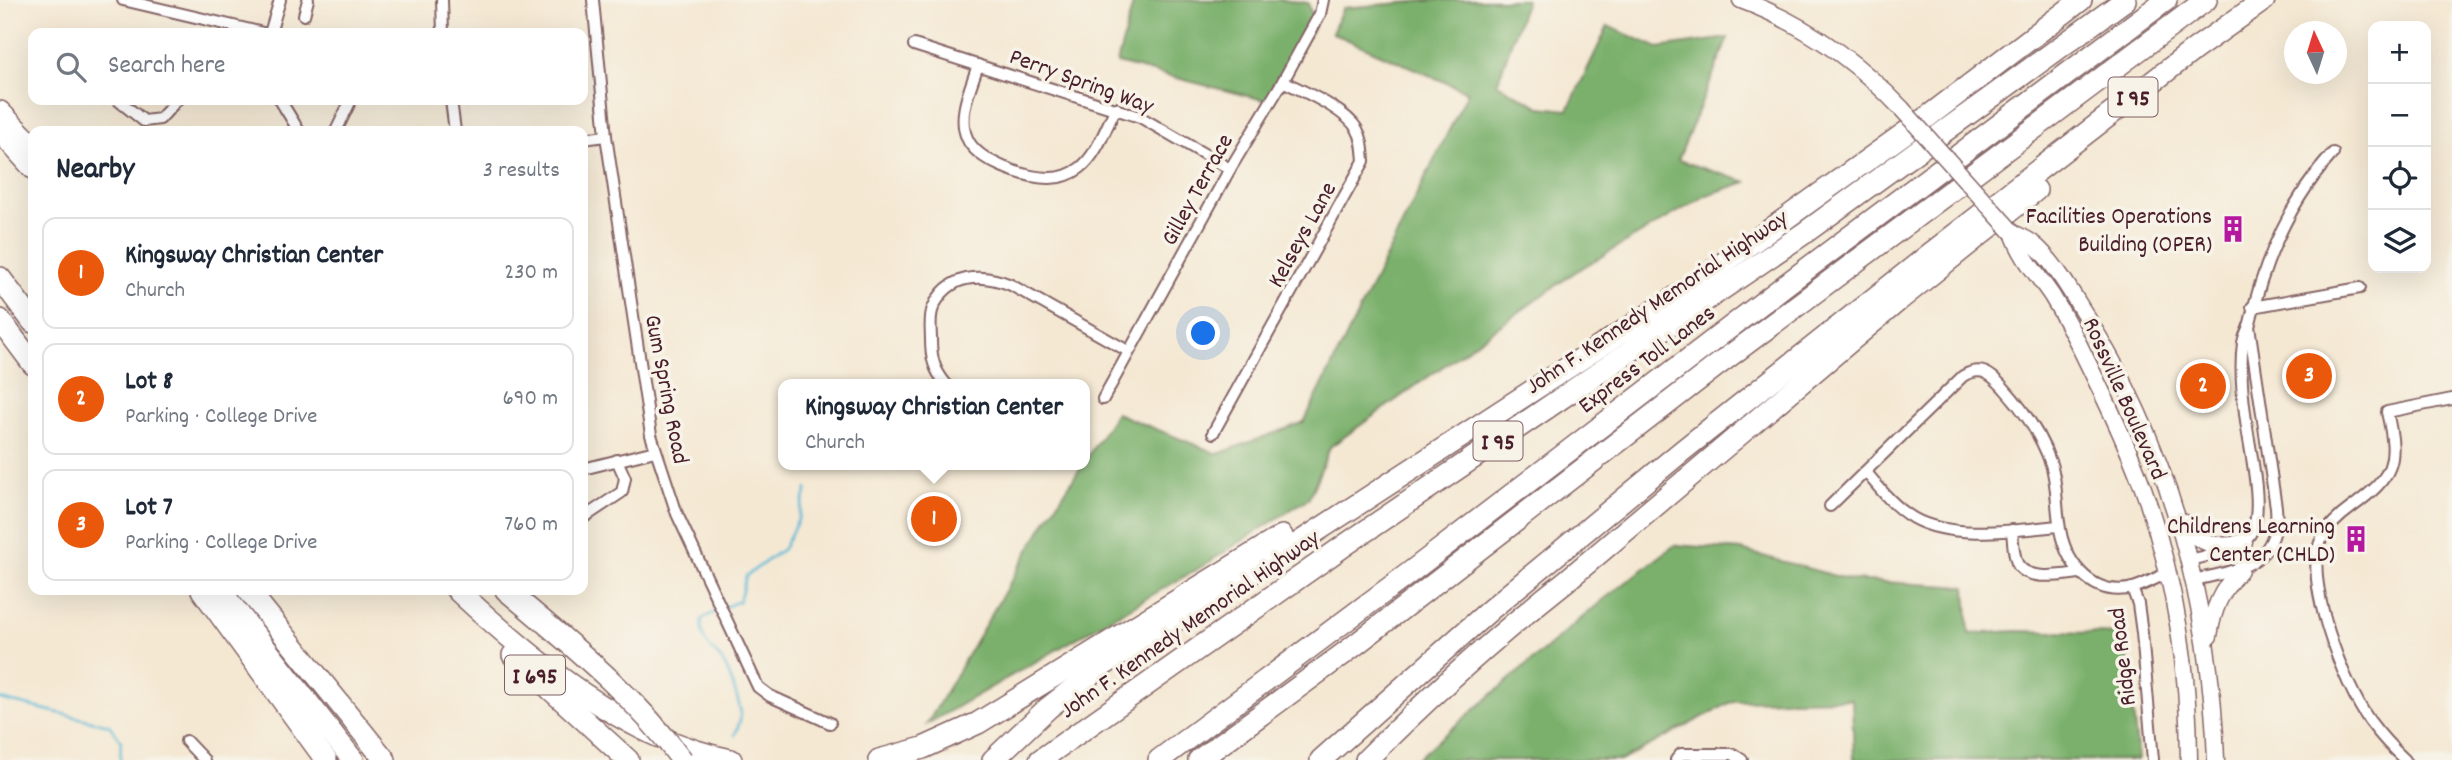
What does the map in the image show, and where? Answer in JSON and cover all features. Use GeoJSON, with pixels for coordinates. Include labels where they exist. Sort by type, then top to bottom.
{"type":"FeatureCollection","features":[{"type":"Feature","properties":{"kind":"highway"},"geometry":{"type":"LineString","coordinates":[[993,760],[1048,708],[1115,658],[1249,575],[1647,316],[1930,116],[2081,0]]}},
{"type":"Feature","properties":{"kind":"highway","name":"John F. Kennedy Memorial Highway"},"geometry":{"type":"LineString","coordinates":[[1040,760],[1348,542],[1803,234],[2125,0]]}},
{"type":"Feature","properties":{"kind":"highway","name":"Express Toll Lanes"},"geometry":{"type":"LineString","coordinates":[[1159,760],[2166,0]]}},
{"type":"Feature","properties":{"kind":"highway","name":"Express Toll Lanes"},"geometry":{"type":"LineString","coordinates":[[1199,760],[1346,652],[1725,360],[2206,0]]}},
{"type":"Feature","properties":{"kind":"highway"},"geometry":{"type":"LineString","coordinates":[[1366,760],[1507,629],[1940,267],[2197,64],[2265,0]]}},
{"type":"Feature","properties":{"kind":"highway","name":"I 95"},"geometry":{"type":"LineString","coordinates":[[1321,760],[1491,609],[1737,407],[2195,49],[2265,0]]}},
{"type":"Feature","properties":{"kind":"highway"},"geometry":{"type":"LineString","coordinates":[[0,111],[28,141]]}},
{"type":"Feature","properties":{"kind":"highway"},"geometry":{"type":"LineString","coordinates":[[0,131],[28,162]]}},
{"type":"Feature","properties":{"kind":"highway"},"geometry":{"type":"LineString","coordinates":[[879,760],[939,742],[992,715],[1712,270]]}},
{"type":"Feature","properties":{"kind":"highway"},"geometry":{"type":"LineString","coordinates":[[0,278],[28,314]]}},
{"type":"Feature","properties":{"kind":"highway"},"geometry":{"type":"LineString","coordinates":[[0,320],[28,357]]}},
{"type":"Feature","properties":{"kind":"highway"},"geometry":{"type":"LineString","coordinates":[[1382,760],[1566,581]]}},
{"type":"Feature","properties":{"kind":"highway"},"geometry":{"type":"LineString","coordinates":[[206,595],[326,760]]}},
{"type":"Feature","properties":{"kind":"highway"},"geometry":{"type":"LineString","coordinates":[[224,595],[354,760]]}},
{"type":"Feature","properties":{"kind":"highway"},"geometry":{"type":"LineString","coordinates":[[252,595],[385,760]]}},
{"type":"Feature","properties":{"kind":"highway","name":"I 695"},"geometry":{"type":"LineString","coordinates":[[448,595],[628,760]]}},
{"type":"Feature","properties":{"kind":"highway"},"geometry":{"type":"LineString","coordinates":[[463,595],[524,648],[610,710],[643,729],[688,748],[732,760]]}},
{"type":"Feature","properties":{"kind":"highway"},"geometry":{"type":"LineString","coordinates":[[512,595],[625,694],[650,719],[682,760]]}},
{"type":"Feature","properties":{"kind":"main road","name":"Rossville Boulevard"},"geometry":{"type":"LineString","coordinates":[[1741,0],[1786,19],[1820,39],[1866,74],[1902,109],[2013,233],[2032,243],[2050,264],[2096,332],[2132,399],[2175,508],[2189,560],[2206,653],[2216,760]]}},
{"type":"Feature","properties":{"kind":"main road","name":"Rossville Boulevard"},"geometry":{"type":"LineString","coordinates":[[2013,233],[2020,253],[2064,316],[2113,416],[2142,487],[2175,607],[2185,682],[2189,760]]}},
{"type":"Feature","properties":{"kind":"main road"},"geometry":{"type":"LineString","coordinates":[[2175,508],[2188,531],[2200,540],[2225,545],[2244,542]]}},
{"type":"Feature","properties":{"kind":"main road"},"geometry":{"type":"LineString","coordinates":[[2167,573],[2189,560]]}},
{"type":"Feature","properties":{"kind":"main road"},"geometry":{"type":"LineString","coordinates":[[2206,653],[2216,604],[2226,586],[2240,570]]}},
{"type":"Feature","properties":{"kind":"main road"},"geometry":{"type":"LineString","coordinates":[[2167,573],[2193,580]]}},
{"type":"Feature","properties":{"kind":"street"},"geometry":{"type":"LineString","coordinates":[[123,0],[224,28]]}},
{"type":"Feature","properties":{"kind":"street"},"geometry":{"type":"LineString","coordinates":[[272,28],[280,0]]}},
{"type":"Feature","properties":{"kind":"street"},"geometry":{"type":"LineString","coordinates":[[304,15],[308,0]]}},
{"type":"Feature","properties":{"kind":"street"},"geometry":{"type":"LineString","coordinates":[[442,0],[443,28]]}},
{"type":"Feature","properties":{"kind":"street","name":"Gum Spring Road"},"geometry":{"type":"LineString","coordinates":[[593,0],[606,136],[644,398],[655,451],[677,514],[758,687],[770,696],[830,723]]}},
{"type":"Feature","properties":{"kind":"street","name":"Gilley Terrace"},"geometry":{"type":"LineString","coordinates":[[1103,399],[1230,169],[1320,14],[1323,0]]}},
{"type":"Feature","properties":{"kind":"street","name":"Perry Spring Way"},"geometry":{"type":"LineString","coordinates":[[914,45],[1140,117],[1230,169]]}},
{"type":"Feature","properties":{"kind":"street"},"geometry":{"type":"LineString","coordinates":[[978,65],[964,113],[967,137],[977,153],[989,161],[1022,172],[1049,178],[1073,173],[1084,165],[1116,108]]}},
{"type":"Feature","properties":{"kind":"street","name":"Kelseys Lane"},"geometry":{"type":"LineString","coordinates":[[1213,433],[1364,162],[1363,145],[1358,131],[1349,119],[1283,81]]}},
{"type":"Feature","properties":{"kind":"street"},"geometry":{"type":"LineString","coordinates":[[124,105],[144,121],[160,119],[173,105]]}},
{"type":"Feature","properties":{"kind":"street"},"geometry":{"type":"LineString","coordinates":[[283,105],[296,126]]}},
{"type":"Feature","properties":{"kind":"street"},"geometry":{"type":"LineString","coordinates":[[338,126],[349,105]]}},
{"type":"Feature","properties":{"kind":"street"},"geometry":{"type":"LineString","coordinates":[[452,105],[454,126]]}},
{"type":"Feature","properties":{"kind":"street"},"geometry":{"type":"LineString","coordinates":[[588,138],[606,136]]}},
{"type":"Feature","properties":{"kind":"street"},"geometry":{"type":"LineString","coordinates":[[2189,560],[2227,551],[2244,542],[2252,532],[2258,512],[2244,410],[2242,347],[2265,264],[2279,233],[2319,168],[2333,153]]}},
{"type":"Feature","properties":{"kind":"street"},"geometry":{"type":"LineString","coordinates":[[942,379],[931,359],[932,309],[941,295],[952,286],[979,276],[994,278],[1011,285],[1128,351]]}},
{"type":"Feature","properties":{"kind":"street"},"geometry":{"type":"LineString","coordinates":[[2252,307],[2360,288]]}},
{"type":"Feature","properties":{"kind":"street"},"geometry":{"type":"LineString","coordinates":[[2193,580],[2240,570],[2263,554],[2273,536],[2276,516],[2249,326]]}},
{"type":"Feature","properties":{"kind":"street"},"geometry":{"type":"LineString","coordinates":[[1830,506],[1963,376],[1974,370],[1981,370],[1988,373],[2028,417],[2043,446],[2052,467],[2059,526],[2067,555],[2079,573],[2102,586],[2132,588]]}},
{"type":"Feature","properties":{"kind":"street"},"geometry":{"type":"LineString","coordinates":[[2405,760],[2368,719],[2351,690],[2326,623],[2318,553],[2321,540],[2344,513],[2385,480],[2392,464],[2394,447],[2387,412],[2452,399]]}},
{"type":"Feature","properties":{"kind":"street"},"geometry":{"type":"LineString","coordinates":[[588,468],[655,451]]}},
{"type":"Feature","properties":{"kind":"street"},"geometry":{"type":"LineString","coordinates":[[588,515],[622,492],[625,478],[617,460]]}},
{"type":"Feature","properties":{"kind":"street"},"geometry":{"type":"LineString","coordinates":[[1866,472],[1894,504],[1914,519],[1949,529],[2012,530],[2059,526]]}},
{"type":"Feature","properties":{"kind":"street"},"geometry":{"type":"LineString","coordinates":[[2012,530],[2015,557],[2021,569],[2030,574],[2041,575],[2079,573]]}},
{"type":"Feature","properties":{"kind":"street","name":"Ridge Road"},"geometry":{"type":"LineString","coordinates":[[2153,760],[2142,633],[2138,604],[2132,588],[2167,573]]}},
{"type":"Feature","properties":{"kind":"street"},"geometry":{"type":"LineString","coordinates":[[186,741],[204,760]]}},
{"type":"Feature","properties":{"kind":"street"},"geometry":{"type":"LineString","coordinates":[[1676,760],[1681,754],[1733,754],[1742,760]]}},
{"type":"Feature","properties":{"kind":"green space"},"geometry":{"type":"Polygon","coordinates":[[[1134,0],[1280,0],[1308,3],[1315,25],[1268,101],[1117,63],[1134,0]]]}},
{"type":"Feature","properties":{"kind":"green space"},"geometry":{"type":"Polygon","coordinates":[[[1436,0],[1526,0],[1497,84],[1540,107],[1568,110],[1608,26],[1658,48],[1728,38],[1678,160],[1746,182],[1707,195],[1575,272],[1330,447],[1309,498],[1201,567],[927,724],[1046,521],[1079,470],[1090,470],[1090,453],[1116,413],[1218,454],[1304,422],[1468,92],[1332,33],[1343,8],[1436,0]]]}},
{"type":"Feature","properties":{"kind":"green space"},"geometry":{"type":"Polygon","coordinates":[[[1675,545],[1741,550],[1850,580],[1966,587],[1969,634],[2016,631],[2125,634],[2138,760],[1854,760],[1852,699],[1733,701],[1622,760],[1415,760],[1603,600],[1675,545]]]}},
{"type":"Feature","properties":{"kind":"waterway"},"geometry":{"type":"LineString","coordinates":[[723,608],[739,601],[746,576],[783,549],[798,520],[807,489]]}},
{"type":"Feature","properties":{"kind":"waterway"},"geometry":{"type":"LineString","coordinates":[[717,611],[702,619],[703,635],[721,659],[737,697],[741,714],[735,735]]}},
{"type":"Feature","properties":{"kind":"waterway"},"geometry":{"type":"LineString","coordinates":[[0,699],[109,725],[121,741],[120,760]]}},
{"type":"Feature","properties":{"kind":"place","name":"Facilities Operations Building (OPER)"},"geometry":{"type":"Point","coordinates":[2233,229]}},
{"type":"Feature","properties":{"kind":"place","name":"Lot 7"},"geometry":{"type":"Point","coordinates":[2309,376]}},
{"type":"Feature","properties":{"kind":"place","name":"Lot 8"},"geometry":{"type":"Point","coordinates":[2203,386]}},
{"type":"Feature","properties":{"kind":"place","name":"Kingsway Christian Center"},"geometry":{"type":"Point","coordinates":[934,519]}},
{"type":"Feature","properties":{"kind":"place","name":"Childrens Learning Center (CHLD)"},"geometry":{"type":"Point","coordinates":[2356,539]}}]}
